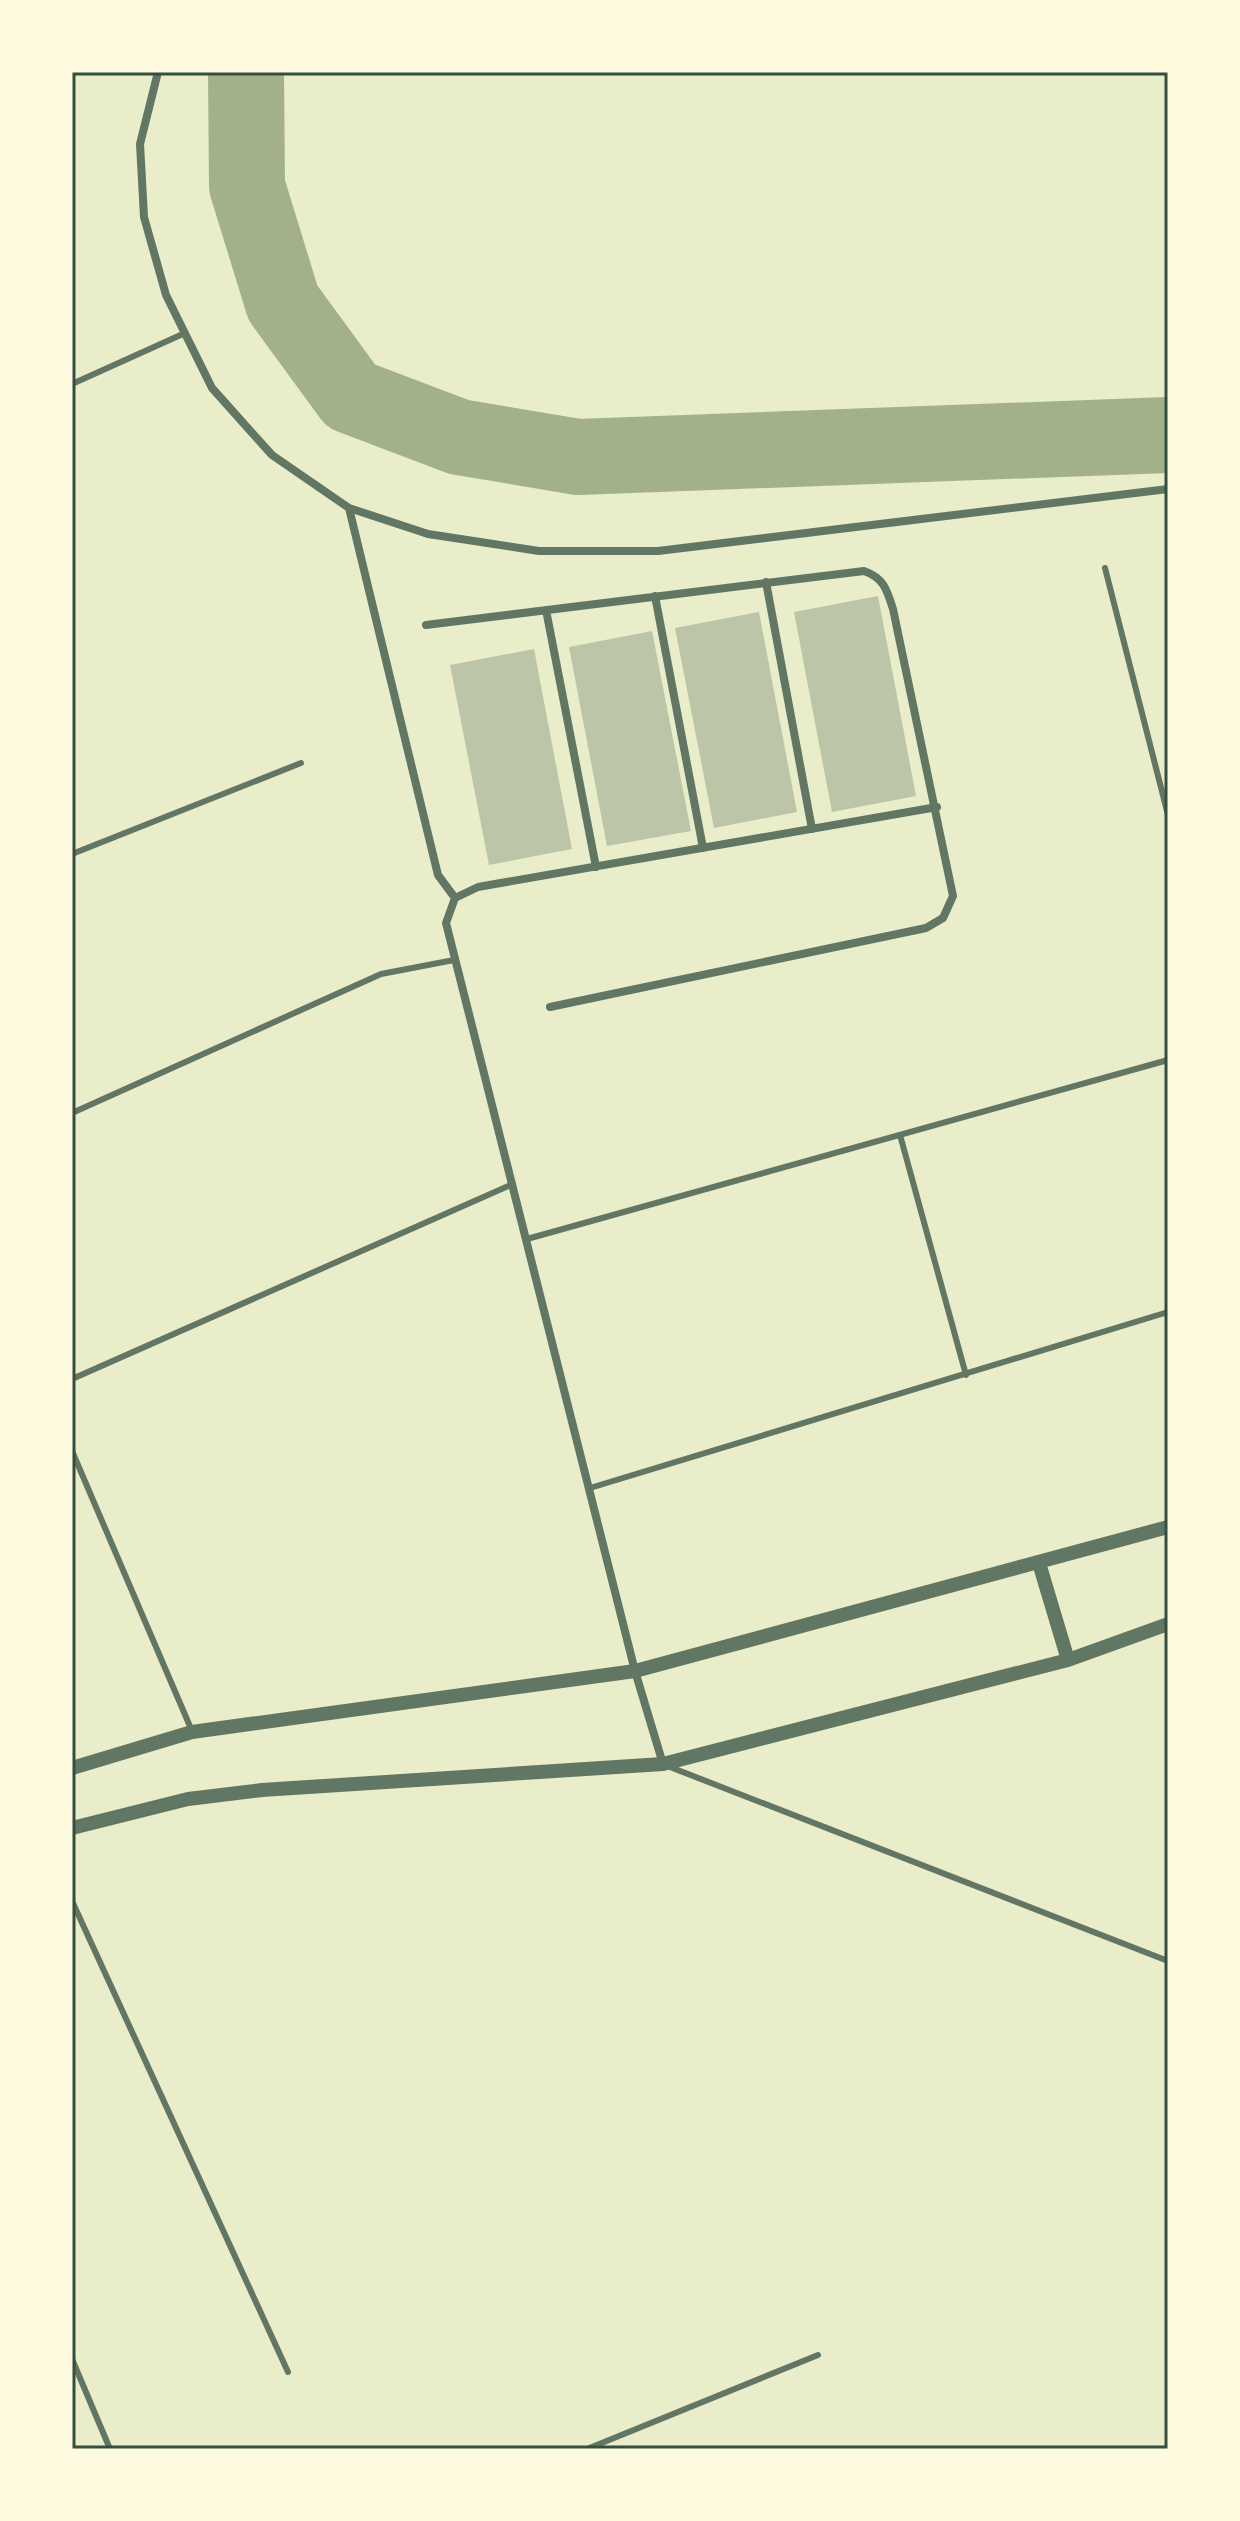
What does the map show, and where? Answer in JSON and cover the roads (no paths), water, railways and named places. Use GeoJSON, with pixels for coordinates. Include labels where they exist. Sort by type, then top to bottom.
{"type":"FeatureCollection","features":[{"type":"Feature","properties":{"kind":"street"},"geometry":{"type":"LineString","coordinates":[[158,72],[140,144],[144,217],[166,295],[212,388],[272,455],[349,508],[428,534],[539,551],[658,551],[1168,489]]}},
{"type":"Feature","properties":{"kind":"street"},"geometry":{"type":"LineString","coordinates":[[349,508],[438,875],[455,898]]}},
{"type":"Feature","properties":{"kind":"street"},"geometry":{"type":"LineString","coordinates":[[426,625],[864,571],[878,576],[886,586],[937,807],[953,896],[943,918],[926,928],[550,1007]]}},
{"type":"Feature","properties":{"kind":"street"},"geometry":{"type":"LineString","coordinates":[[766,582],[812,829]]}},
{"type":"Feature","properties":{"kind":"street"},"geometry":{"type":"LineString","coordinates":[[655,596],[703,848]]}},
{"type":"Feature","properties":{"kind":"street"},"geometry":{"type":"LineString","coordinates":[[546,610],[596,867]]}},
{"type":"Feature","properties":{"kind":"street"},"geometry":{"type":"LineString","coordinates":[[663,1764],[635,1671],[446,923],[455,898],[478,887],[937,807]]}},
{"type":"Feature","properties":{"kind":"street"},"geometry":{"type":"LineString","coordinates":[[72,1768],[192,1732],[635,1671],[1168,1527]]}},
{"type":"Feature","properties":{"kind":"street"},"geometry":{"type":"LineString","coordinates":[[1039,1563],[1068,1660]]}},
{"type":"Feature","properties":{"kind":"street"},"geometry":{"type":"LineString","coordinates":[[72,1828],[188,1799],[262,1790],[663,1764],[1068,1660],[1168,1624]]}},
{"type":"Feature","properties":{"kind":"lane"},"geometry":{"type":"LineString","coordinates":[[72,384],[185,333]]}},
{"type":"Feature","properties":{"kind":"lane"},"geometry":{"type":"LineString","coordinates":[[1105,568],[1168,815]]}},
{"type":"Feature","properties":{"kind":"lane"},"geometry":{"type":"LineString","coordinates":[[72,854],[301,763]]}},
{"type":"Feature","properties":{"kind":"lane"},"geometry":{"type":"LineString","coordinates":[[72,1113],[381,974],[454,960]]}},
{"type":"Feature","properties":{"kind":"lane"},"geometry":{"type":"LineString","coordinates":[[527,1239],[1168,1060]]}},
{"type":"Feature","properties":{"kind":"lane"},"geometry":{"type":"LineString","coordinates":[[900,1135],[966,1375]]}},
{"type":"Feature","properties":{"kind":"lane"},"geometry":{"type":"LineString","coordinates":[[72,1379],[513,1184]]}},
{"type":"Feature","properties":{"kind":"lane"},"geometry":{"type":"LineString","coordinates":[[590,1488],[1168,1312]]}},
{"type":"Feature","properties":{"kind":"lane"},"geometry":{"type":"LineString","coordinates":[[72,1451],[192,1732]]}},
{"type":"Feature","properties":{"kind":"lane"},"geometry":{"type":"LineString","coordinates":[[663,1764],[1168,1961]]}},
{"type":"Feature","properties":{"kind":"lane"},"geometry":{"type":"LineString","coordinates":[[72,1901],[288,2372]]}},
{"type":"Feature","properties":{"kind":"lane"},"geometry":{"type":"LineString","coordinates":[[587,2449],[818,2355]]}},
{"type":"Feature","properties":{"kind":"lane"},"geometry":{"type":"LineString","coordinates":[[72,2359],[110,2449]]}},
{"type":"Feature","properties":{"kind":"waterway"},"geometry":{"type":"LineString","coordinates":[[246,72],[247,186],[283,303],[351,396],[459,437],[578,457],[1168,435]]}}]}
